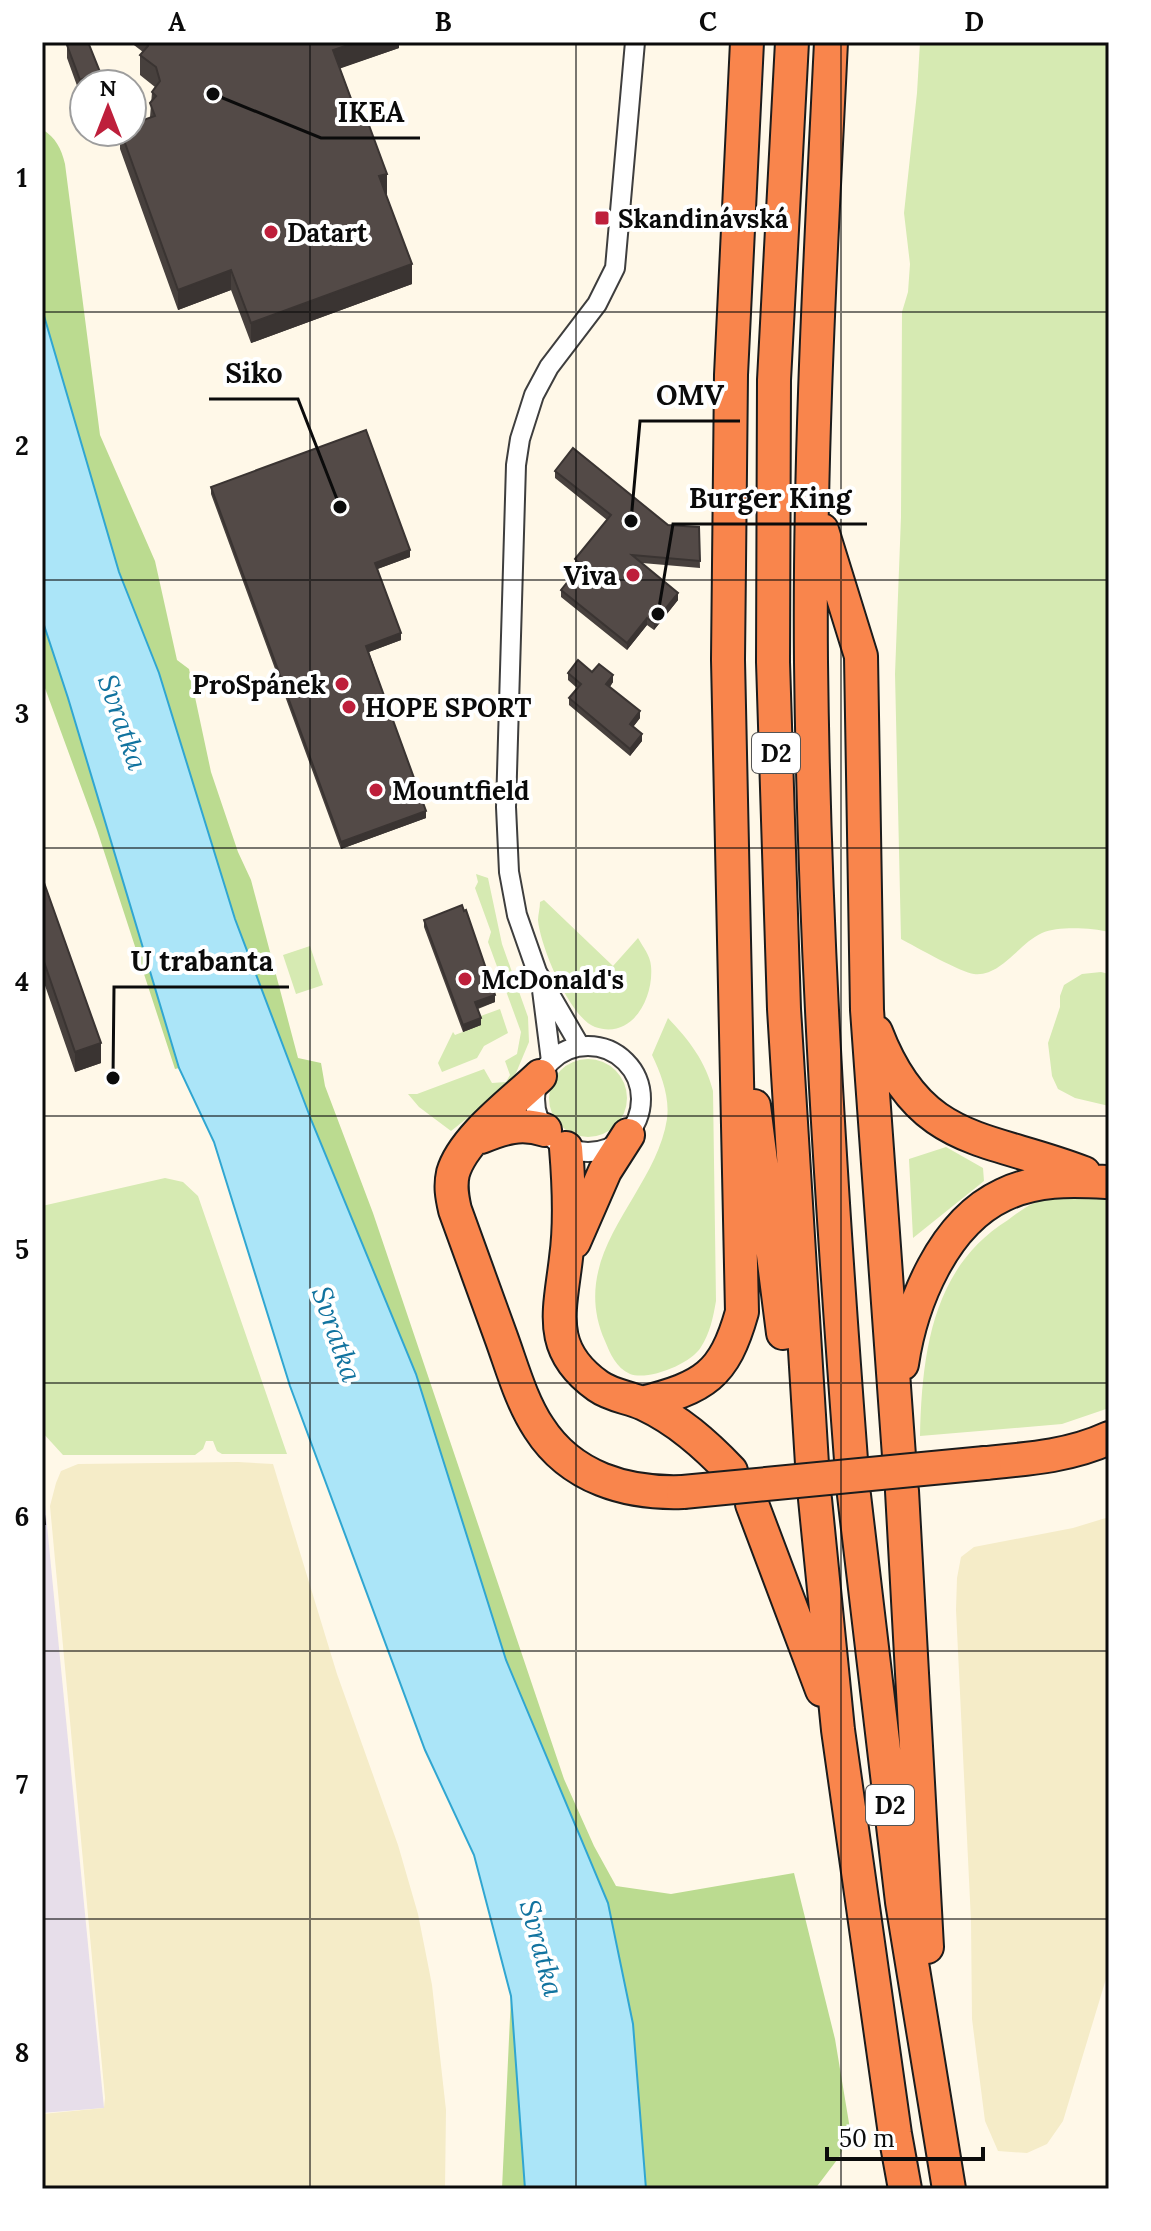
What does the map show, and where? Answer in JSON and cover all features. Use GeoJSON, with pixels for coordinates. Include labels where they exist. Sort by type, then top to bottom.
{"type":"FeatureCollection","features":[{"type":"Feature","properties":{"kind":"highway","name":"D2"},"geometry":{"type":"LineString","coordinates":[[736,1008],[752,1091],[806,1465],[784,1009],[773,662],[774,380],[792,42]]}},
{"type":"Feature","properties":{"kind":"highway","name":"D2"},"geometry":{"type":"LineString","coordinates":[[831,42],[815,382],[811,661],[820,1006],[851,1460]]}},
{"type":"Feature","properties":{"kind":"highway"},"geometry":{"type":"LineString","coordinates":[[729,176],[746,58]]}},
{"type":"Feature","properties":{"kind":"highway"},"geometry":{"type":"LineString","coordinates":[[642,1403],[682,1393],[703,1382],[720,1366],[736,1334],[742,1312],[728,660],[730,423],[746,58]]}},
{"type":"Feature","properties":{"kind":"highway"},"geometry":{"type":"LineString","coordinates":[[813,501],[861,656],[867,1010],[898,1446],[899,1390],[908,1333],[938,1260],[951,1240],[987,1204],[1017,1189],[1048,1181],[1107,1183]]}},
{"type":"Feature","properties":{"kind":"highway"},"geometry":{"type":"LineString","coordinates":[[867,1010],[897,1078],[917,1102],[943,1123],[978,1141],[1035,1156],[1107,1183]]}},
{"type":"Feature","properties":{"kind":"highway"},"geometry":{"type":"LineString","coordinates":[[546,1068],[474,1139],[454,1170],[450,1189],[525,1402],[539,1428],[569,1461],[605,1482],[640,1491],[683,1492],[1049,1456],[1109,1438]]}},
{"type":"Feature","properties":{"kind":"highway"},"geometry":{"type":"LineString","coordinates":[[474,1139],[514,1126],[528,1125],[555,1139],[569,1185],[566,1259],[558,1305],[559,1323],[571,1358],[600,1388],[642,1403],[688,1430],[731,1471]]}},
{"type":"Feature","properties":{"kind":"highway"},"geometry":{"type":"LineString","coordinates":[[566,1259],[605,1171],[628,1135]]}},
{"type":"Feature","properties":{"kind":"highway"},"geometry":{"type":"LineString","coordinates":[[902,1491],[935,2114]]}},
{"type":"Feature","properties":{"kind":"highway","name":"D2"},"geometry":{"type":"LineString","coordinates":[[854,1495],[902,1902],[949,2189]]}},
{"type":"Feature","properties":{"kind":"highway","name":"D2"},"geometry":{"type":"LineString","coordinates":[[815,1499],[838,1730],[905,2189]]}},
{"type":"Feature","properties":{"kind":"highway"},"geometry":{"type":"LineString","coordinates":[[752,1504],[838,1730]]}},
{"type":"Feature","properties":{"kind":"street"},"geometry":{"type":"LineString","coordinates":[[580,1046],[541,983],[517,915],[507,849],[516,465],[526,416],[549,367],[597,304],[615,268],[635,42]]}},
{"type":"Feature","properties":{"kind":"street"},"geometry":{"type":"LineString","coordinates":[[541,983],[546,1068],[535,1104],[555,1139],[592,1153],[617,1144],[628,1135],[641,1109],[642,1094],[630,1066],[607,1049],[580,1046],[569,1049],[546,1068]]}},
{"type":"Feature","properties":{"kind":"shaded area"},"geometry":{"type":"Polygon","coordinates":[[[78,1464],[273,1464],[337,1674],[398,1845],[418,1914],[432,1985],[446,2110],[445,2189],[42,2189],[42,2114],[104,2108],[105,2098],[50,1506],[56,1483],[61,1471],[78,1464]]]}},
{"type":"Feature","properties":{"kind":"shaded area"},"geometry":{"type":"Polygon","coordinates":[[[42,1474],[104,2108],[42,2113],[42,1474]]]}},
{"type":"Feature","properties":{"kind":"shaded area"},"geometry":{"type":"Polygon","coordinates":[[[1109,1517],[1109,1969],[1063,2121],[1047,2144],[1027,2153],[998,2151],[985,2121],[972,2019],[957,1578],[961,1557],[974,1547],[1073,1528],[1109,1517]]]}},
{"type":"Feature","properties":{"kind":"green space"},"geometry":{"type":"Polygon","coordinates":[[[920,42],[1109,42],[1109,932],[1075,928],[1042,933],[1001,965],[984,974],[960,969],[901,939],[895,674],[901,517],[902,312],[908,292],[910,264],[904,213],[920,42]]]}},
{"type":"Feature","properties":{"kind":"green space"},"geometry":{"type":"Polygon","coordinates":[[[42,129],[57,144],[65,164],[100,435],[155,561],[177,660],[189,669],[211,772],[238,852],[251,880],[298,1058],[321,1063],[325,1086],[373,1213],[564,1779],[616,1886],[671,1894],[794,1873],[835,2039],[850,2129],[840,2156],[815,2189],[646,2189],[633,2024],[608,1903],[506,1660],[416,1374],[312,1122],[235,919],[159,673],[119,572],[44,318],[42,129]]]}},
{"type":"Feature","properties":{"kind":"green space"},"geometry":{"type":"Polygon","coordinates":[[[42,619],[179,1068],[175,1069],[97,830],[42,680],[42,619]]]}},
{"type":"Feature","properties":{"kind":"green space"},"geometry":{"type":"Polygon","coordinates":[[[476,874],[488,878],[502,944],[528,1017],[529,1042],[516,1073],[504,1089],[451,1131],[419,1107],[408,1094],[417,1094],[484,1069],[492,1083],[506,1082],[510,1075],[505,1061],[517,1054],[521,1032],[488,942],[491,932],[475,888],[478,882],[476,874]]]}},
{"type":"Feature","properties":{"kind":"green space"},"geometry":{"type":"Polygon","coordinates":[[[544,900],[613,966],[638,938],[649,958],[651,978],[645,1002],[630,1022],[608,1029],[595,1027],[576,1010],[558,980],[544,946],[538,920],[540,902],[544,900]]]}},
{"type":"Feature","properties":{"kind":"green space"},"geometry":{"type":"Polygon","coordinates":[[[310,946],[323,985],[296,994],[283,955],[310,946]]]}},
{"type":"Feature","properties":{"kind":"green space"},"geometry":{"type":"Polygon","coordinates":[[[1082,974],[1109,974],[1109,1106],[1075,1098],[1058,1089],[1052,1076],[1048,1043],[1064,985],[1082,974]]]}},
{"type":"Feature","properties":{"kind":"green space"},"geometry":{"type":"Polygon","coordinates":[[[500,1009],[508,1033],[484,1046],[477,1058],[442,1072],[438,1063],[453,1032],[455,1035],[480,1025],[478,1017],[500,1009]]]}},
{"type":"Feature","properties":{"kind":"green space"},"geometry":{"type":"Polygon","coordinates":[[[668,1018],[696,1052],[713,1091],[716,1301],[709,1331],[696,1353],[668,1370],[638,1376],[621,1368],[607,1346],[596,1309],[597,1280],[604,1252],[647,1174],[667,1119],[666,1094],[652,1055],[668,1018]]]}},
{"type":"Feature","properties":{"kind":"green space"},"geometry":{"type":"Polygon","coordinates":[[[588,1059],[603,1062],[620,1076],[627,1098],[624,1113],[610,1130],[588,1137],[573,1134],[556,1120],[549,1098],[552,1083],[566,1066],[588,1059]]]}},
{"type":"Feature","properties":{"kind":"green space"},"geometry":{"type":"Polygon","coordinates":[[[946,1147],[983,1168],[984,1181],[913,1238],[909,1159],[946,1147]]]}},
{"type":"Feature","properties":{"kind":"green space"},"geometry":{"type":"Polygon","coordinates":[[[165,1178],[183,1182],[198,1196],[287,1454],[222,1454],[217,1451],[213,1441],[206,1441],[203,1449],[195,1455],[63,1455],[42,1432],[42,1206],[165,1178]]]}},
{"type":"Feature","properties":{"kind":"green space"},"geometry":{"type":"Polygon","coordinates":[[[1082,1193],[1109,1199],[1109,1408],[1062,1424],[920,1436],[924,1374],[936,1314],[962,1262],[982,1239],[1027,1206],[1045,1199],[1082,1193]]]}},
{"type":"Feature","properties":{"kind":"green space"},"geometry":{"type":"Polygon","coordinates":[[[511,1996],[525,2189],[502,2189],[511,1996]]]}},
{"type":"Feature","properties":{"kind":"water","name":"Svratka"},"geometry":{"type":"Polygon","coordinates":[[[42,309],[119,572],[159,673],[235,919],[312,1122],[416,1374],[506,1660],[608,1903],[633,2024],[646,2189],[525,2189],[511,1996],[474,1855],[425,1750],[290,1386],[214,1142],[179,1068],[42,619],[42,309]]]}},
{"type":"Feature","properties":{"kind":"building"},"geometry":{"type":"Polygon","coordinates":[[[88,42],[98,68],[76,68],[67,45],[88,42]]]}},
{"type":"Feature","properties":{"kind":"building","name":"Datart"},"geometry":{"type":"Polygon","coordinates":[[[147,42],[357,42],[333,50],[353,104],[360,101],[387,174],[379,176],[412,264],[251,323],[231,270],[178,290],[127,148],[148,148],[148,118],[155,116],[150,103],[156,96],[152,92],[160,81],[156,67],[140,55],[148,46],[147,42]]]}},
{"type":"Feature","properties":{"kind":"building"},"geometry":{"type":"Polygon","coordinates":[[[366,430],[410,550],[375,563],[401,633],[366,646],[426,811],[341,842],[211,487],[366,430]]]}},
{"type":"Feature","properties":{"kind":"building"},"geometry":{"type":"Polygon","coordinates":[[[573,448],[668,525],[699,527],[700,561],[632,555],[678,593],[654,623],[647,618],[627,643],[561,590],[581,565],[575,559],[611,515],[555,471],[573,448]]]}},
{"type":"Feature","properties":{"kind":"building"},"geometry":{"type":"Polygon","coordinates":[[[578,660],[592,672],[599,664],[613,675],[606,684],[640,711],[630,724],[642,734],[630,749],[569,698],[581,684],[568,673],[578,660]]]}},
{"type":"Feature","properties":{"kind":"building"},"geometry":{"type":"Polygon","coordinates":[[[42,877],[101,1043],[75,1052],[42,956],[42,877]]]}},
{"type":"Feature","properties":{"kind":"building","name":"McDonald's"},"geometry":{"type":"Polygon","coordinates":[[[462,905],[495,995],[475,1002],[481,1018],[463,1025],[424,920],[462,905]]]}},
{"type":"Feature","properties":{"kind":"building"},"geometry":{"type":"Polygon","coordinates":[[[42,1495],[45,1524],[42,1524],[42,1495]]]}},
{"type":"Feature","properties":{"kind":"place","name":"IKEA"},"geometry":{"type":"Point","coordinates":[213,94]}},
{"type":"Feature","properties":{"kind":"place","name":"Skandinávská"},"geometry":{"type":"Point","coordinates":[602,218]}},
{"type":"Feature","properties":{"kind":"place","name":"Datart"},"geometry":{"type":"Point","coordinates":[271,232]}},
{"type":"Feature","properties":{"kind":"place","name":"Siko"},"geometry":{"type":"Point","coordinates":[340,507]}},
{"type":"Feature","properties":{"kind":"place","name":"OMV"},"geometry":{"type":"Point","coordinates":[631,521]}},
{"type":"Feature","properties":{"kind":"place","name":"Viva"},"geometry":{"type":"Point","coordinates":[633,575]}},
{"type":"Feature","properties":{"kind":"place","name":"Burger King"},"geometry":{"type":"Point","coordinates":[658,614]}},
{"type":"Feature","properties":{"kind":"place","name":"ProSpánek"},"geometry":{"type":"Point","coordinates":[342,684]}},
{"type":"Feature","properties":{"kind":"place","name":"HOPE SPORT"},"geometry":{"type":"Point","coordinates":[349,707]}},
{"type":"Feature","properties":{"kind":"place","name":"Mountfield"},"geometry":{"type":"Point","coordinates":[376,790]}},
{"type":"Feature","properties":{"kind":"place","name":"McDonald's"},"geometry":{"type":"Point","coordinates":[465,979]}},
{"type":"Feature","properties":{"kind":"place","name":"U trabanta"},"geometry":{"type":"Point","coordinates":[113,1078]}}]}
